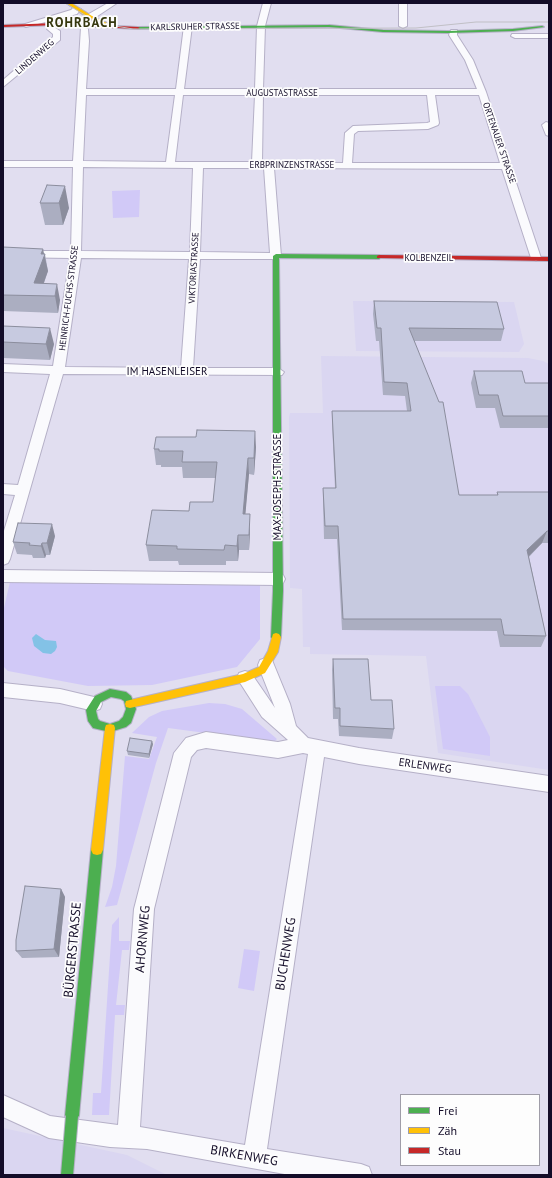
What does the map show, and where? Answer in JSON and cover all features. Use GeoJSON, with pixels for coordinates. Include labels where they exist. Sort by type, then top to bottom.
{"type":"FeatureCollection","features":[{"type":"Feature","properties":{"kind":"main road","name":"KARLSRUHER STRASSE"},"geometry":{"type":"LineString","coordinates":[[68,3],[90,17],[111,26],[131,28],[188,26],[403,26],[449,24],[546,27]]}},
{"type":"Feature","properties":{"kind":"main road"},"geometry":{"type":"LineString","coordinates":[[3,27],[26,25],[111,26]]}},
{"type":"Feature","properties":{"kind":"main road","name":"KARLSRUHER STRASSE"},"geometry":{"type":"LineString","coordinates":[[329,26],[383,31],[454,32],[513,30],[546,27]]}},
{"type":"Feature","properties":{"kind":"main road"},"geometry":{"type":"LineString","coordinates":[[454,32],[488,26]]}},
{"type":"Feature","properties":{"kind":"main road"},"geometry":{"type":"LineString","coordinates":[[3,27],[51,29],[131,28]]}},
{"type":"Feature","properties":{"kind":"main road","name":"KOLBENZEIL"},"geometry":{"type":"LineString","coordinates":[[276,256],[549,259]]}},
{"type":"Feature","properties":{"kind":"main road","name":"MAX-JOSEPH-STRASSE"},"geometry":{"type":"LineString","coordinates":[[266,665],[273,652],[276,636],[278,579],[278,372],[276,256]]}},
{"type":"Feature","properties":{"kind":"main road","name":"KOLBENZEIL"},"geometry":{"type":"LineString","coordinates":[[277,276],[286,266],[309,257]]}},
{"type":"Feature","properties":{"kind":"main road"},"geometry":{"type":"LineString","coordinates":[[130,704],[245,678],[257,673],[266,665]]}},
{"type":"Feature","properties":{"kind":"main road"},"geometry":{"type":"LineString","coordinates":[[110,694],[123,695],[130,704],[131,709],[127,720],[116,727],[110,728],[98,725],[93,720],[91,710],[98,699],[110,694]]}},
{"type":"Feature","properties":{"kind":"main road","name":"BÜRGERSTRASSE"},"geometry":{"type":"LineString","coordinates":[[67,1175],[90,903],[110,728]]}},
{"type":"Feature","properties":{"kind":"street"},"geometry":{"type":"LineString","coordinates":[[90,17],[113,3]]}},
{"type":"Feature","properties":{"kind":"street"},"geometry":{"type":"LineString","coordinates":[[258,165],[261,26],[267,3]]}},
{"type":"Feature","properties":{"kind":"street"},"geometry":{"type":"LineString","coordinates":[[403,3],[403,26]]}},
{"type":"Feature","properties":{"kind":"street"},"geometry":{"type":"LineString","coordinates":[[26,25],[74,12],[77,9]]}},
{"type":"Feature","properties":{"kind":"street"},"geometry":{"type":"LineString","coordinates":[[170,165],[188,26]]}},
{"type":"Feature","properties":{"kind":"street","name":"LINDENWEG"},"geometry":{"type":"LineString","coordinates":[[3,84],[57,38],[57,33],[51,29]]}},
{"type":"Feature","properties":{"kind":"street","name":"HEINRICH-FUCHS-STRASSE"},"geometry":{"type":"LineString","coordinates":[[3,559],[57,371],[64,340],[76,256],[78,164],[85,41],[84,29]]}},
{"type":"Feature","properties":{"kind":"street","name":"ORTENAUER STRASSE"},"geometry":{"type":"LineString","coordinates":[[454,32],[453,35],[469,60],[482,92],[536,258]]}},
{"type":"Feature","properties":{"kind":"street"},"geometry":{"type":"LineString","coordinates":[[515,36],[549,36]]}},
{"type":"Feature","properties":{"kind":"street","name":"AUGUSTASTRASSE"},"geometry":{"type":"LineString","coordinates":[[82,92],[482,92]]}},
{"type":"Feature","properties":{"kind":"street"},"geometry":{"type":"LineString","coordinates":[[347,165],[350,132],[356,128],[428,126],[435,123],[431,92]]}},
{"type":"Feature","properties":{"kind":"street","name":"ERBPRINZENSTRASSE"},"geometry":{"type":"LineString","coordinates":[[3,164],[507,166]]}},
{"type":"Feature","properties":{"kind":"street","name":"VIKTORIASTRASSE"},"geometry":{"type":"LineString","coordinates":[[187,372],[195,256],[198,165]]}},
{"type":"Feature","properties":{"kind":"street","name":"MAX-JOSEPH-STRASSE"},"geometry":{"type":"LineString","coordinates":[[269,165],[276,256]]}},
{"type":"Feature","properties":{"kind":"street","name":"KOLBENZEIL"},"geometry":{"type":"LineString","coordinates":[[3,254],[76,256],[276,256]]}},
{"type":"Feature","properties":{"kind":"street","name":"IM HASENLEISER"},"geometry":{"type":"LineString","coordinates":[[3,368],[57,371],[278,372]]}},
{"type":"Feature","properties":{"kind":"street"},"geometry":{"type":"LineString","coordinates":[[3,489],[23,490]]}},
{"type":"Feature","properties":{"kind":"street"},"geometry":{"type":"LineString","coordinates":[[3,576],[278,579]]}},
{"type":"Feature","properties":{"kind":"street"},"geometry":{"type":"LineString","coordinates":[[266,665],[282,704],[289,730]]}},
{"type":"Feature","properties":{"kind":"street"},"geometry":{"type":"LineString","coordinates":[[245,678],[268,712],[310,747]]}},
{"type":"Feature","properties":{"kind":"street"},"geometry":{"type":"LineString","coordinates":[[3,690],[60,696],[94,704]]}},
{"type":"Feature","properties":{"kind":"street","name":"ERLENWEG"},"geometry":{"type":"LineString","coordinates":[[187,746],[198,740],[206,740],[278,750],[310,747],[549,784]]}},
{"type":"Feature","properties":{"kind":"street","name":"AHORNWEG"},"geometry":{"type":"LineString","coordinates":[[128,1136],[144,909],[183,753],[187,746]]}},
{"type":"Feature","properties":{"kind":"street","name":"BUCHENWEG"},"geometry":{"type":"LineString","coordinates":[[254,1158],[290,930],[310,747]]}},
{"type":"Feature","properties":{"kind":"street"},"geometry":{"type":"LineString","coordinates":[[3,1106],[48,1127],[110,1136],[128,1136]]}},
{"type":"Feature","properties":{"kind":"street","name":"BIRKENWEG"},"geometry":{"type":"LineString","coordinates":[[128,1136],[360,1175]]}},
{"type":"Feature","properties":{"kind":"shaded area"},"geometry":{"type":"Polygon","coordinates":[[[140,190],[139,217],[113,218],[112,191],[140,190]]]}},
{"type":"Feature","properties":{"kind":"shaded area"},"geometry":{"type":"Polygon","coordinates":[[[353,301],[514,302],[524,344],[519,352],[356,351],[353,301]]]}},
{"type":"Feature","properties":{"kind":"shaded area"},"geometry":{"type":"Polygon","coordinates":[[[321,356],[528,358],[543,361],[549,364],[549,770],[438,753],[426,656],[310,654],[310,647],[303,647],[302,589],[290,588],[289,417],[290,413],[323,413],[321,356]]]}},
{"type":"Feature","properties":{"kind":"shaded area"},"geometry":{"type":"Polygon","coordinates":[[[10,582],[260,585],[260,639],[237,667],[152,685],[88,686],[8,671],[3,666],[3,612],[10,582]]]}},
{"type":"Feature","properties":{"kind":"shaded area"},"geometry":{"type":"Polygon","coordinates":[[[435,686],[460,686],[468,694],[490,737],[490,756],[443,749],[435,686]]]}},
{"type":"Feature","properties":{"kind":"shaded area"},"geometry":{"type":"Polygon","coordinates":[[[209,703],[225,704],[242,709],[277,739],[274,742],[168,728],[156,763],[117,905],[105,907],[112,887],[116,866],[125,756],[149,759],[157,737],[132,733],[149,717],[162,711],[209,703]]]}},
{"type":"Feature","properties":{"kind":"shaded area"},"geometry":{"type":"Polygon","coordinates":[[[119,917],[119,941],[130,941],[129,950],[122,950],[116,1005],[125,1005],[124,1015],[115,1015],[109,1115],[92,1115],[93,1093],[101,1093],[112,925],[119,917]]]}},
{"type":"Feature","properties":{"kind":"shaded area"},"geometry":{"type":"Polygon","coordinates":[[[244,949],[260,951],[254,991],[238,988],[244,949]]]}},
{"type":"Feature","properties":{"kind":"shaded area"},"geometry":{"type":"Polygon","coordinates":[[[3,1128],[127,1155],[167,1175],[3,1175],[3,1128]]]}},
{"type":"Feature","properties":{"kind":"water"},"geometry":{"type":"Polygon","coordinates":[[[36,634],[45,640],[56,641],[57,647],[55,651],[51,654],[43,653],[34,646],[32,638],[36,634]]]}},
{"type":"Feature","properties":{"kind":"building"},"geometry":{"type":"Polygon","coordinates":[[[47,185],[65,186],[59,203],[40,203],[47,185]]]}},
{"type":"Feature","properties":{"kind":"building"},"geometry":{"type":"Polygon","coordinates":[[[3,247],[43,249],[41,254],[45,254],[34,283],[57,284],[55,296],[3,295],[3,247]]]}},
{"type":"Feature","properties":{"kind":"building"},"geometry":{"type":"Polygon","coordinates":[[[374,301],[497,302],[504,329],[409,328],[439,402],[443,402],[459,495],[498,495],[497,492],[549,492],[549,531],[547,531],[527,550],[546,636],[504,635],[501,619],[343,619],[338,526],[325,526],[323,488],[336,488],[332,411],[411,411],[407,383],[384,382],[381,328],[377,328],[374,301]]]}},
{"type":"Feature","properties":{"kind":"building"},"geometry":{"type":"Polygon","coordinates":[[[3,326],[50,328],[46,344],[3,342],[3,326]]]}},
{"type":"Feature","properties":{"kind":"building"},"geometry":{"type":"Polygon","coordinates":[[[474,371],[522,371],[525,383],[549,383],[549,416],[503,416],[498,395],[479,395],[474,371]]]}},
{"type":"Feature","properties":{"kind":"building"},"geometry":{"type":"Polygon","coordinates":[[[197,430],[255,431],[254,458],[248,458],[243,514],[250,514],[249,535],[238,535],[237,546],[225,545],[224,550],[177,549],[177,546],[146,545],[152,510],[189,511],[190,502],[213,502],[217,462],[182,462],[183,451],[159,451],[159,449],[154,449],[156,437],[196,437],[197,430]]]}},
{"type":"Feature","properties":{"kind":"building"},"geometry":{"type":"Polygon","coordinates":[[[18,523],[52,524],[47,543],[42,543],[41,546],[29,545],[30,543],[13,542],[18,523]]]}},
{"type":"Feature","properties":{"kind":"building"},"geometry":{"type":"Polygon","coordinates":[[[333,659],[368,659],[371,700],[392,700],[394,729],[340,726],[340,708],[335,708],[333,659]]]}},
{"type":"Feature","properties":{"kind":"building"},"geometry":{"type":"Polygon","coordinates":[[[130,738],[152,741],[149,754],[127,751],[130,738]]]}},
{"type":"Feature","properties":{"kind":"building"},"geometry":{"type":"Polygon","coordinates":[[[25,886],[61,889],[54,949],[16,951],[16,940],[25,886]]]}},
{"type":"Feature","properties":{"kind":"tram line"},"geometry":{"type":"LineString","coordinates":[[65,3],[98,23],[133,29],[416,28],[476,22],[549,22]]}},
{"type":"Feature","properties":{"kind":"traffic: fast"},"geometry":{"type":"LineString","coordinates":[[138,28],[329,26],[383,31],[448,32],[513,30],[542,27]]}},
{"type":"Feature","properties":{"kind":"traffic: fast"},"geometry":{"type":"LineString","coordinates":[[276,637],[278,591],[276,256],[379,257]]}},
{"type":"Feature","properties":{"kind":"traffic: fast"},"geometry":{"type":"LineString","coordinates":[[110,693],[123,695],[128,699],[131,709],[127,720],[122,724],[110,728],[97,725],[93,721],[91,710],[98,699],[110,693]]}},
{"type":"Feature","properties":{"kind":"traffic: fast"},"geometry":{"type":"LineString","coordinates":[[72,1116],[97,850]]}},
{"type":"Feature","properties":{"kind":"traffic: fast"},"geometry":{"type":"LineString","coordinates":[[67,1175],[72,1116]]}},
{"type":"Feature","properties":{"kind":"traffic: slow"},"geometry":{"type":"LineString","coordinates":[[68,3],[90,17],[111,26]]}},
{"type":"Feature","properties":{"kind":"traffic: slow"},"geometry":{"type":"LineString","coordinates":[[130,704],[245,678],[262,670],[273,652],[276,637]]}},
{"type":"Feature","properties":{"kind":"traffic: slow"},"geometry":{"type":"LineString","coordinates":[[97,850],[110,728]]}},
{"type":"Feature","properties":{"kind":"traffic: jam"},"geometry":{"type":"LineString","coordinates":[[3,26],[57,24],[138,28]]}},
{"type":"Feature","properties":{"kind":"traffic: jam"},"geometry":{"type":"LineString","coordinates":[[379,257],[549,259]]}},
{"type":"Feature","properties":{"kind":"district","name":"ROHRBACH"},"geometry":{"type":"Point","coordinates":[82,23]}}]}
